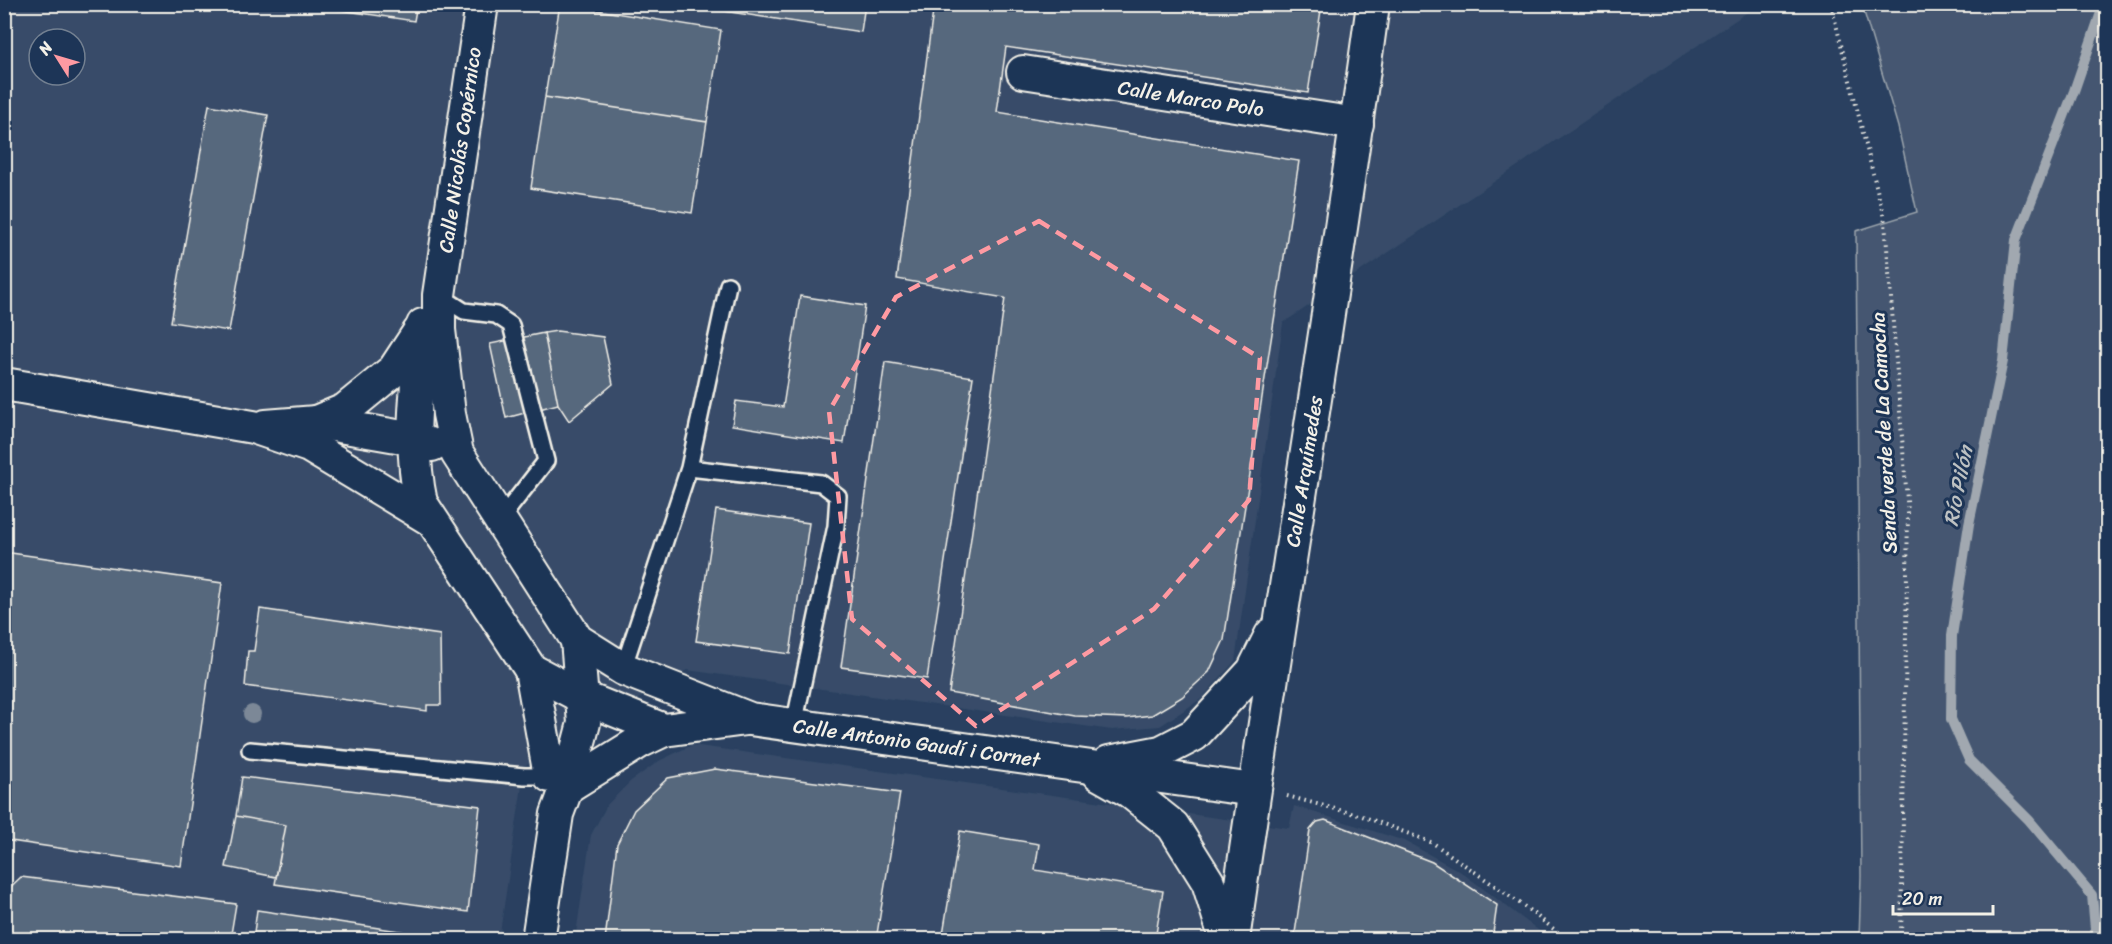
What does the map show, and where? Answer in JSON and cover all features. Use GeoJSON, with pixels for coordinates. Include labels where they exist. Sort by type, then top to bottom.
{"type":"FeatureCollection","features":[{"type":"Feature","properties":{"kind":"street","name":"Calle Nicolás Copérnico"},"geometry":{"type":"LineString","coordinates":[[449,414],[440,330],[439,295],[482,4]]}},
{"type":"Feature","properties":{"kind":"street","name":"Calle Arquímedes"},"geometry":{"type":"LineString","coordinates":[[1233,939],[1357,124],[1373,4]]}},
{"type":"Feature","properties":{"kind":"street","name":"Calle Marco Polo"},"geometry":{"type":"LineString","coordinates":[[1023,72],[1357,124]]}},
{"type":"Feature","properties":{"kind":"street","name":"Calle Nicolás Copérnico"},"geometry":{"type":"LineString","coordinates":[[313,434],[394,370],[439,295]]}},
{"type":"Feature","properties":{"kind":"street","name":"Calle Nicolás Copérnico"},"geometry":{"type":"LineString","coordinates":[[414,439],[413,415],[423,325]]}},
{"type":"Feature","properties":{"kind":"street"},"geometry":{"type":"LineString","coordinates":[[4,384],[253,427],[313,434],[414,439],[457,453]]}},
{"type":"Feature","properties":{"kind":"street","name":"Calle Antonio Gaudí i Cornet"},"geometry":{"type":"LineString","coordinates":[[449,414],[457,453],[577,640],[623,669],[750,719],[1254,790]]}},
{"type":"Feature","properties":{"kind":"street"},"geometry":{"type":"LineString","coordinates":[[414,439],[449,414]]}},
{"type":"Feature","properties":{"kind":"street","name":"Calle Antonio Gaudí i Cornet"},"geometry":{"type":"LineString","coordinates":[[313,434],[430,519]]}},
{"type":"Feature","properties":{"kind":"street","name":"Calle Antonio Gaudí i Cornet"},"geometry":{"type":"LineString","coordinates":[[414,439],[414,475],[421,503],[531,670],[582,697],[664,730],[750,719]]}},
{"type":"Feature","properties":{"kind":"street","name":"Calle Antonio Gaudí i Cornet"},"geometry":{"type":"LineString","coordinates":[[1085,766],[1161,752],[1194,735],[1253,671],[1283,611]]}},
{"type":"Feature","properties":{"kind":"street"},"geometry":{"type":"LineString","coordinates":[[538,939],[558,792],[584,723],[577,640]]}},
{"type":"Feature","properties":{"kind":"street"},"geometry":{"type":"LineString","coordinates":[[531,670],[558,792]]}},
{"type":"Feature","properties":{"kind":"street","name":"Calle Antonio Gaudí i Cornet"},"geometry":{"type":"LineString","coordinates":[[582,697],[610,686],[658,698],[704,700]]}},
{"type":"Feature","properties":{"kind":"street"},"geometry":{"type":"LineString","coordinates":[[558,792],[641,741],[664,730]]}},
{"type":"Feature","properties":{"kind":"street","name":"Calle Antonio Gaudí i Cornet"},"geometry":{"type":"LineString","coordinates":[[1085,766],[1129,791],[1173,826],[1208,882],[1226,939]]}},
{"type":"Feature","properties":{"kind":"lane"},"geometry":{"type":"LineString","coordinates":[[623,669],[689,468],[728,285]]}},
{"type":"Feature","properties":{"kind":"lane"},"geometry":{"type":"LineString","coordinates":[[439,295],[464,312],[496,315],[511,325],[546,461],[500,520]]}},
{"type":"Feature","properties":{"kind":"lane"},"geometry":{"type":"LineString","coordinates":[[689,468],[821,483],[838,496],[836,526],[794,725]]}},
{"type":"Feature","properties":{"kind":"lane"},"geometry":{"type":"LineString","coordinates":[[250,750],[524,776],[558,792]]}},
{"type":"Feature","properties":{"kind":"path","name":"Senda verde de La Camocha"},"geometry":{"type":"LineString","coordinates":[[1831,4],[1885,222],[1908,513],[1901,939]]}},
{"type":"Feature","properties":{"kind":"path"},"geometry":{"type":"LineString","coordinates":[[1254,790],[1362,816],[1433,843],[1568,939]]}},
{"type":"Feature","properties":{"kind":"highlighted area"},"geometry":{"type":"Polygon","coordinates":[[[1039,221],[1260,358],[1249,500],[1154,609],[976,726],[852,619],[829,411],[896,297],[1039,221]]]}},
{"type":"Feature","properties":{"kind":"shaded area"},"geometry":{"type":"Polygon","coordinates":[[[5,5],[1758,5],[1283,323],[1235,661],[1201,699],[1160,726],[1112,730],[687,670],[525,766],[499,939],[5,940],[5,5]]]}},
{"type":"Feature","properties":{"kind":"shaded area"},"geometry":{"type":"Polygon","coordinates":[[[1862,5],[2107,5],[2107,939],[1859,939],[1861,876],[1856,231],[1917,212],[1898,127],[1862,5]]]}},
{"type":"Feature","properties":{"kind":"shaded area"},"geometry":{"type":"Polygon","coordinates":[[[692,745],[1289,828],[1294,806],[1405,841],[1461,872],[1550,939],[575,940],[591,835],[607,805],[631,781],[659,761],[692,745]]]}},
{"type":"Feature","properties":{"kind":"building"},"geometry":{"type":"Polygon","coordinates":[[[300,4],[417,4],[414,21],[300,4]]]}},
{"type":"Feature","properties":{"kind":"building"},"geometry":{"type":"Polygon","coordinates":[[[560,4],[721,30],[707,122],[545,97],[560,4]]]}},
{"type":"Feature","properties":{"kind":"building"},"geometry":{"type":"Polygon","coordinates":[[[678,4],[865,4],[861,32],[678,4]]]}},
{"type":"Feature","properties":{"kind":"building"},"geometry":{"type":"Polygon","coordinates":[[[934,4],[1322,4],[1308,93],[1006,47],[997,112],[1299,161],[1224,640],[1209,672],[1182,697],[1152,715],[1127,718],[1075,716],[949,693],[1005,298],[897,279],[934,4]]]}},
{"type":"Feature","properties":{"kind":"building"},"geometry":{"type":"Polygon","coordinates":[[[545,97],[707,122],[692,213],[531,188],[545,97]]]}},
{"type":"Feature","properties":{"kind":"building"},"geometry":{"type":"Polygon","coordinates":[[[209,105],[268,115],[229,331],[171,322],[209,105]]]}},
{"type":"Feature","properties":{"kind":"building"},"geometry":{"type":"Polygon","coordinates":[[[800,296],[865,306],[844,443],[732,425],[736,401],[783,407],[800,296]]]}},
{"type":"Feature","properties":{"kind":"building"},"geometry":{"type":"Polygon","coordinates":[[[557,331],[603,337],[613,384],[569,421],[558,404],[544,333],[557,331]]]}},
{"type":"Feature","properties":{"kind":"building"},"geometry":{"type":"Polygon","coordinates":[[[544,333],[558,404],[506,418],[490,344],[544,333]]]}},
{"type":"Feature","properties":{"kind":"building"},"geometry":{"type":"Polygon","coordinates":[[[885,362],[973,377],[927,679],[841,667],[885,362]]]}},
{"type":"Feature","properties":{"kind":"building"},"geometry":{"type":"Polygon","coordinates":[[[716,510],[809,523],[790,654],[696,641],[716,510]]]}},
{"type":"Feature","properties":{"kind":"building"},"geometry":{"type":"Polygon","coordinates":[[[4,552],[222,583],[181,866],[4,840],[4,552]]]}},
{"type":"Feature","properties":{"kind":"building"},"geometry":{"type":"Polygon","coordinates":[[[260,609],[440,635],[441,705],[427,705],[427,711],[245,686],[248,651],[254,651],[260,609]]]}},
{"type":"Feature","properties":{"kind":"building"},"geometry":{"type":"Polygon","coordinates":[[[715,769],[900,793],[876,940],[605,940],[617,844],[634,810],[668,778],[715,769]]]}},
{"type":"Feature","properties":{"kind":"building"},"geometry":{"type":"Polygon","coordinates":[[[242,777],[480,806],[468,912],[275,884],[286,825],[236,816],[242,777]]]}},
{"type":"Feature","properties":{"kind":"building"},"geometry":{"type":"Polygon","coordinates":[[[236,816],[286,825],[276,877],[226,867],[236,816]]]}},
{"type":"Feature","properties":{"kind":"building"},"geometry":{"type":"Polygon","coordinates":[[[1325,820],[1432,862],[1497,905],[1492,940],[1294,940],[1310,830],[1317,822],[1325,820]]]}},
{"type":"Feature","properties":{"kind":"building"},"geometry":{"type":"Polygon","coordinates":[[[960,831],[1039,844],[1035,870],[1163,891],[1155,940],[942,940],[960,831]]]}},
{"type":"Feature","properties":{"kind":"building"},"geometry":{"type":"Polygon","coordinates":[[[21,877],[236,904],[230,940],[4,940],[4,893],[21,877]]]}},
{"type":"Feature","properties":{"kind":"building"},"geometry":{"type":"Polygon","coordinates":[[[257,910],[460,940],[253,940],[257,910]]]}},
{"type":"Feature","properties":{"kind":"waterway","name":"Río Pilón"},"geometry":{"type":"LineString","coordinates":[[2096,940],[2092,895],[2029,820],[1969,760],[1951,719],[1952,636],[1969,524],[2003,361],[2016,240],[2074,91],[2104,4]]}}]}
